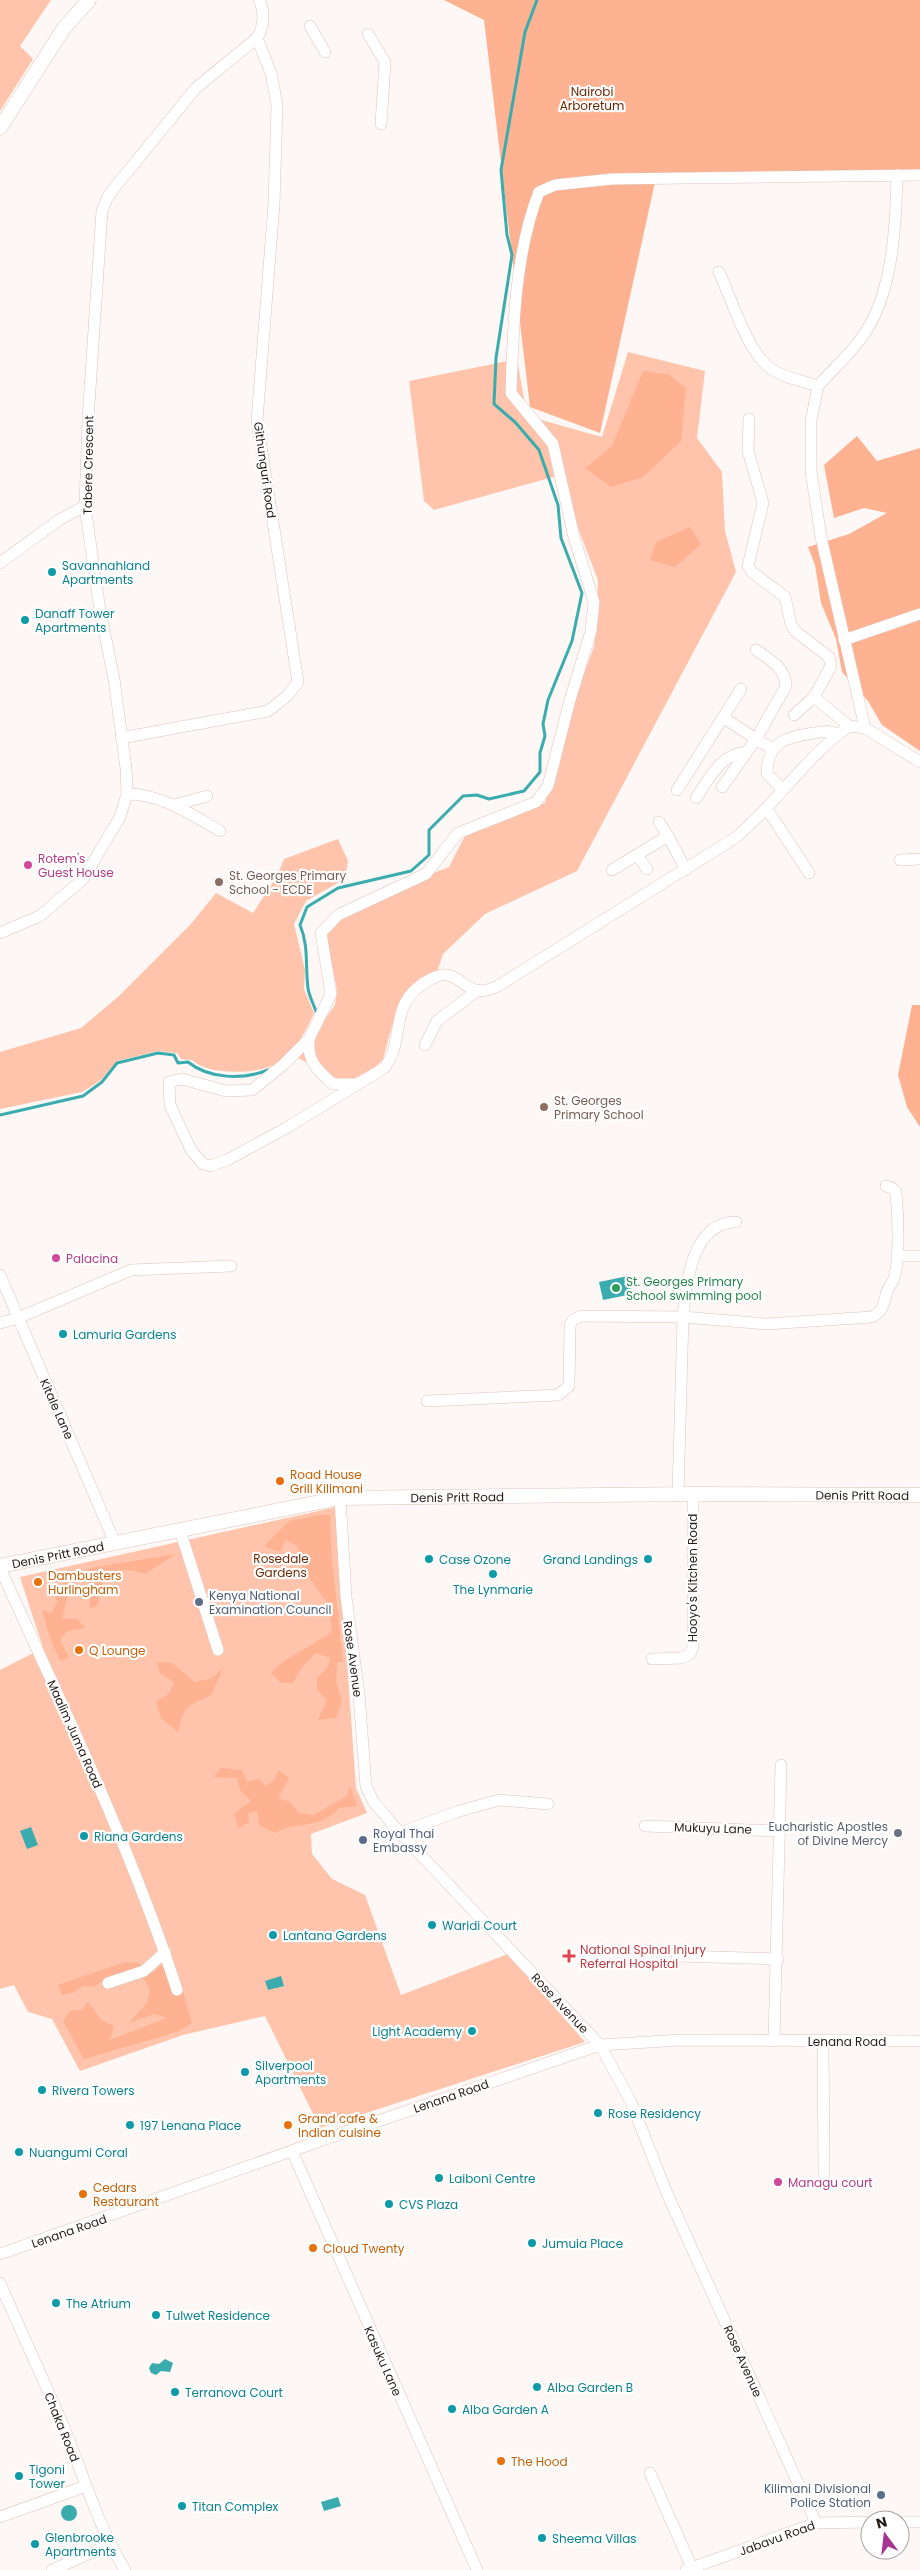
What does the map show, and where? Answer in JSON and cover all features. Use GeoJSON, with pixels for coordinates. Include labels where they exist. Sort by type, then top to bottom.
{"type":"FeatureCollection","features":[{"type":"Feature","properties":{"kind":"main road"},"geometry":{"type":"LineString","coordinates":[[64,28],[80,0]]}},
{"type":"Feature","properties":{"kind":"main road"},"geometry":{"type":"LineString","coordinates":[[0,128],[51,46],[89,0]]}},
{"type":"Feature","properties":{"kind":"main road","name":"Denis Pritt Road"},"geometry":{"type":"LineString","coordinates":[[0,1567],[340,1498],[685,1494],[920,1495]]}},
{"type":"Feature","properties":{"kind":"street"},"geometry":{"type":"LineString","coordinates":[[257,38],[261,31],[263,17],[258,0]]}},
{"type":"Feature","properties":{"kind":"street"},"geometry":{"type":"LineString","coordinates":[[310,26],[325,52]]}},
{"type":"Feature","properties":{"kind":"street"},"geometry":{"type":"LineString","coordinates":[[368,34],[385,62],[381,124]]}},
{"type":"Feature","properties":{"kind":"street","name":"Tabere Crescent"},"geometry":{"type":"LineString","coordinates":[[0,933],[40,916],[83,879],[120,817],[127,794],[114,679],[100,610],[85,506],[102,210],[115,187],[196,88],[257,38]]}},
{"type":"Feature","properties":{"kind":"street","name":"Githunguri Road"},"geometry":{"type":"LineString","coordinates":[[121,738],[268,711],[287,696],[298,682],[257,420],[274,213],[277,105],[271,73],[257,38]]}},
{"type":"Feature","properties":{"kind":"street"},"geometry":{"type":"LineString","coordinates":[[865,728],[821,537],[811,472],[811,421],[818,386],[866,332],[882,302],[896,217],[897,175]]}},
{"type":"Feature","properties":{"kind":"street"},"geometry":{"type":"LineString","coordinates":[[477,991],[470,989],[457,977],[437,975],[422,984],[408,996],[400,1010],[389,1061],[384,1068],[288,1128],[229,1159],[211,1166],[203,1164],[191,1150],[170,1105],[169,1082],[182,1079],[226,1091],[252,1090],[283,1065],[309,1040],[331,994],[321,933],[338,915],[426,874],[458,832],[536,802],[548,786],[570,700],[592,631],[594,602],[574,537],[553,444],[511,393],[512,341],[519,282],[528,218],[539,192],[555,185],[612,179],[920,175]]}},
{"type":"Feature","properties":{"kind":"street"},"geometry":{"type":"LineString","coordinates":[[720,272],[752,344],[769,368],[779,374],[818,386]]}},
{"type":"Feature","properties":{"kind":"street"},"geometry":{"type":"LineString","coordinates":[[749,419],[748,452],[764,504],[748,566],[752,572],[785,597],[791,624],[795,631],[829,657],[831,666],[814,697],[794,715]]}},
{"type":"Feature","properties":{"kind":"street"},"geometry":{"type":"LineString","coordinates":[[0,563],[59,520],[85,506]]}},
{"type":"Feature","properties":{"kind":"street"},"geometry":{"type":"LineString","coordinates":[[844,640],[920,614]]}},
{"type":"Feature","properties":{"kind":"street"},"geometry":{"type":"LineString","coordinates":[[722,787],[756,739],[786,686],[786,678],[778,666],[756,650]]}},
{"type":"Feature","properties":{"kind":"street"},"geometry":{"type":"LineString","coordinates":[[677,790],[741,689]]}},
{"type":"Feature","properties":{"kind":"street"},"geometry":{"type":"LineString","coordinates":[[814,697],[849,726],[865,728],[920,762]]}},
{"type":"Feature","properties":{"kind":"street"},"geometry":{"type":"LineString","coordinates":[[724,718],[772,749]]}},
{"type":"Feature","properties":{"kind":"street"},"geometry":{"type":"LineString","coordinates":[[425,1045],[437,1021],[477,991],[498,986],[735,838],[767,809],[837,735],[849,726]]}},
{"type":"Feature","properties":{"kind":"street"},"geometry":{"type":"LineString","coordinates":[[784,790],[767,774],[772,749],[781,740],[792,736],[829,731],[837,735]]}},
{"type":"Feature","properties":{"kind":"street"},"geometry":{"type":"LineString","coordinates":[[696,798],[723,761],[733,754],[746,752]]}},
{"type":"Feature","properties":{"kind":"street"},"geometry":{"type":"LineString","coordinates":[[127,794],[144,794],[175,805],[220,831]]}},
{"type":"Feature","properties":{"kind":"street"},"geometry":{"type":"LineString","coordinates":[[175,805],[207,796]]}},
{"type":"Feature","properties":{"kind":"street"},"geometry":{"type":"LineString","coordinates":[[767,809],[809,874]]}},
{"type":"Feature","properties":{"kind":"street"},"geometry":{"type":"LineString","coordinates":[[659,822],[686,870]]}},
{"type":"Feature","properties":{"kind":"street"},"geometry":{"type":"LineString","coordinates":[[612,870],[668,836]]}},
{"type":"Feature","properties":{"kind":"street"},"geometry":{"type":"LineString","coordinates":[[637,855],[647,868]]}},
{"type":"Feature","properties":{"kind":"street"},"geometry":{"type":"LineString","coordinates":[[900,860],[920,859]]}},
{"type":"Feature","properties":{"kind":"street"},"geometry":{"type":"LineString","coordinates":[[309,1040],[308,1054],[326,1078],[333,1084],[357,1084]]}},
{"type":"Feature","properties":{"kind":"street"},"geometry":{"type":"LineString","coordinates":[[427,1401],[558,1395],[570,1386],[570,1325],[573,1320],[580,1316],[683,1317],[766,1324],[872,1317],[880,1312],[884,1306],[886,1294],[895,1277],[897,1256],[896,1192],[886,1186]]}},
{"type":"Feature","properties":{"kind":"street","name":"Hooyo's Kitchen Road"},"geometry":{"type":"LineString","coordinates":[[652,1659],[682,1658],[690,1654],[693,1646],[685,1494],[683,1317],[688,1274],[702,1243],[716,1226],[724,1222],[736,1222]]}},
{"type":"Feature","properties":{"kind":"street"},"geometry":{"type":"LineString","coordinates":[[897,1256],[920,1256]]}},
{"type":"Feature","properties":{"kind":"street"},"geometry":{"type":"LineString","coordinates":[[0,1322],[18,1318],[131,1270],[231,1266]]}},
{"type":"Feature","properties":{"kind":"street","name":"Kitale Lane"},"geometry":{"type":"LineString","coordinates":[[0,1275],[114,1543]]}},
{"type":"Feature","properties":{"kind":"street","name":"Rose Avenue"},"geometry":{"type":"LineString","coordinates":[[340,1498],[346,1596],[359,1695],[366,1786],[373,1802],[400,1834],[600,2046],[632,2102],[666,2191],[816,2523]]}},
{"type":"Feature","properties":{"kind":"street"},"geometry":{"type":"LineString","coordinates":[[180,1530],[218,1650]]}},
{"type":"Feature","properties":{"kind":"street","name":"Maalim Juma Road"},"geometry":{"type":"LineString","coordinates":[[0,1567],[87,1759],[127,1855],[177,1990]]}},
{"type":"Feature","properties":{"kind":"street"},"geometry":{"type":"LineString","coordinates":[[774,2040],[778,1959],[781,1765]]}},
{"type":"Feature","properties":{"kind":"street"},"geometry":{"type":"LineString","coordinates":[[400,1834],[456,1812],[499,1800],[548,1804]]}},
{"type":"Feature","properties":{"kind":"street","name":"Mukuyu Lane"},"geometry":{"type":"LineString","coordinates":[[645,1826],[780,1831]]}},
{"type":"Feature","properties":{"kind":"street"},"geometry":{"type":"LineString","coordinates":[[108,1983],[144,1971],[164,1952]]}},
{"type":"Feature","properties":{"kind":"street"},"geometry":{"type":"LineString","coordinates":[[677,1956],[778,1959]]}},
{"type":"Feature","properties":{"kind":"street","name":"Lenana Road"},"geometry":{"type":"LineString","coordinates":[[0,2254],[292,2151],[600,2046],[682,2040],[920,2041]]}},
{"type":"Feature","properties":{"kind":"street"},"geometry":{"type":"LineString","coordinates":[[823,2041],[824,2174]]}},
{"type":"Feature","properties":{"kind":"street","name":"Kasuku Lane"},"geometry":{"type":"LineString","coordinates":[[292,2151],[477,2570]]}},
{"type":"Feature","properties":{"kind":"street","name":"Chaka Road"},"geometry":{"type":"LineString","coordinates":[[0,2283],[65,2431],[111,2544],[125,2570]]}},
{"type":"Feature","properties":{"kind":"street"},"geometry":{"type":"LineString","coordinates":[[650,2473],[689,2569]]}},
{"type":"Feature","properties":{"kind":"street"},"geometry":{"type":"LineString","coordinates":[[0,2517],[86,2486]]}},
{"type":"Feature","properties":{"kind":"street","name":"Jabavu Road"},"geometry":{"type":"LineString","coordinates":[[689,2569],[816,2523],[860,2522]]}},
{"type":"Feature","properties":{"kind":"street"},"geometry":{"type":"LineString","coordinates":[[52,2570],[111,2544]]}},
{"type":"Feature","properties":{"kind":"green space"},"geometry":{"type":"Polygon","coordinates":[[[0,0],[51,0],[20,46],[33,59],[0,111],[0,0]]]}},
{"type":"Feature","properties":{"kind":"green space","name":"Nairobi Arboretum"},"geometry":{"type":"Polygon","coordinates":[[[444,0],[920,0],[920,176],[657,173],[600,433],[530,407],[484,20],[444,0]]]}},
{"type":"Feature","properties":{"kind":"green space"},"geometry":{"type":"Polygon","coordinates":[[[628,352],[705,371],[697,438],[722,472],[725,531],[736,572],[577,871],[485,914],[443,954],[437,972],[420,978],[406,996],[392,1026],[383,1059],[375,1067],[346,1083],[298,1058],[335,1005],[337,990],[325,932],[331,922],[393,889],[449,867],[468,830],[545,803],[575,696],[594,647],[598,580],[578,528],[564,474],[434,510],[424,501],[409,381],[517,359],[527,416],[602,437],[628,352]]]}},
{"type":"Feature","properties":{"kind":"green space"},"geometry":{"type":"Polygon","coordinates":[[[643,371],[668,374],[686,388],[681,441],[643,477],[611,487],[585,468],[612,446],[643,371]]]}},
{"type":"Feature","properties":{"kind":"green space"},"geometry":{"type":"Polygon","coordinates":[[[857,436],[877,461],[920,448],[920,751],[882,725],[868,701],[842,672],[836,639],[821,603],[815,565],[808,547],[849,534],[887,513],[864,508],[834,518],[824,465],[857,436]]]}},
{"type":"Feature","properties":{"kind":"green space"},"geometry":{"type":"Polygon","coordinates":[[[690,527],[701,544],[675,567],[650,560],[656,542],[690,527]]]}},
{"type":"Feature","properties":{"kind":"green space"},"geometry":{"type":"Polygon","coordinates":[[[338,839],[348,861],[345,879],[306,901],[294,924],[305,970],[304,989],[314,1013],[292,1051],[281,1061],[273,1066],[262,1069],[236,1072],[222,1071],[210,1069],[192,1060],[181,1059],[177,1053],[158,1051],[117,1061],[101,1080],[82,1092],[0,1109],[0,1052],[81,1028],[119,996],[191,924],[216,893],[253,913],[277,876],[284,859],[338,839]]]}},
{"type":"Feature","properties":{"kind":"green space"},"geometry":{"type":"Polygon","coordinates":[[[912,1005],[920,1005],[920,1127],[907,1107],[898,1075],[912,1005]]]}},
{"type":"Feature","properties":{"kind":"green space","name":"Rosedale Gardens"},"geometry":{"type":"Polygon","coordinates":[[[336,1507],[356,1788],[367,1813],[311,1834],[312,1854],[332,1879],[365,1895],[401,1995],[508,1954],[585,2042],[320,2128],[265,2016],[183,2035],[80,2071],[52,2019],[28,2012],[14,1985],[0,1989],[0,1670],[43,1648],[20,1577],[336,1507]]]}},
{"type":"Feature","properties":{"kind":"green space"},"geometry":{"type":"Polygon","coordinates":[[[319,1515],[330,1515],[332,1558],[343,1662],[337,1662],[336,1682],[342,1701],[336,1718],[318,1720],[327,1700],[317,1690],[317,1678],[328,1667],[330,1658],[316,1653],[302,1667],[293,1683],[281,1683],[271,1673],[285,1661],[332,1631],[328,1604],[303,1569],[297,1546],[286,1540],[280,1552],[264,1546],[289,1521],[319,1515]]]}},
{"type":"Feature","properties":{"kind":"green space"},"geometry":{"type":"Polygon","coordinates":[[[176,1554],[145,1574],[125,1570],[111,1573],[102,1585],[98,1605],[90,1609],[89,1583],[79,1580],[69,1589],[62,1619],[77,1619],[85,1628],[67,1631],[60,1640],[69,1658],[60,1661],[49,1635],[42,1610],[51,1613],[58,1602],[50,1591],[64,1583],[66,1575],[80,1573],[90,1568],[176,1554]]]}},
{"type":"Feature","properties":{"kind":"green space"},"geometry":{"type":"Polygon","coordinates":[[[157,1662],[172,1663],[195,1682],[213,1678],[224,1666],[211,1695],[192,1704],[185,1711],[178,1732],[161,1718],[156,1701],[168,1695],[174,1682],[160,1673],[157,1662]]]}},
{"type":"Feature","properties":{"kind":"green space"},"geometry":{"type":"Polygon","coordinates":[[[220,1768],[242,1770],[247,1782],[259,1779],[266,1786],[273,1781],[279,1770],[289,1778],[278,1798],[290,1802],[299,1813],[314,1815],[347,1796],[350,1786],[357,1806],[339,1808],[325,1819],[275,1833],[259,1825],[257,1811],[248,1813],[249,1822],[239,1828],[234,1814],[251,1801],[240,1790],[237,1778],[214,1777],[220,1768]]]}},
{"type":"Feature","properties":{"kind":"green space"},"geometry":{"type":"Polygon","coordinates":[[[125,1962],[138,1963],[153,1973],[161,1965],[165,1968],[166,1978],[170,1983],[180,1981],[192,2023],[177,2032],[84,2059],[63,2021],[70,2011],[83,2009],[88,2001],[101,2020],[114,2026],[110,2040],[167,2018],[154,2014],[129,2023],[147,2003],[150,1989],[143,1978],[117,1975],[92,1987],[83,1986],[72,1993],[62,1995],[58,1985],[125,1962]]]}},
{"type":"Feature","properties":{"kind":"water","name":"St. Georges Primary School swimming pool"},"geometry":{"type":"Polygon","coordinates":[[[628,1276],[632,1294],[603,1300],[599,1282],[628,1276]]]}},
{"type":"Feature","properties":{"kind":"water"},"geometry":{"type":"Polygon","coordinates":[[[31,1827],[38,1845],[27,1849],[20,1831],[31,1827]]]}},
{"type":"Feature","properties":{"kind":"water"},"geometry":{"type":"Polygon","coordinates":[[[281,1976],[284,1986],[268,1990],[265,1981],[281,1976]]]}},
{"type":"Feature","properties":{"kind":"water"},"geometry":{"type":"Polygon","coordinates":[[[165,2359],[173,2363],[170,2372],[161,2371],[156,2375],[151,2373],[149,2368],[152,2363],[159,2364],[165,2359]]]}},
{"type":"Feature","properties":{"kind":"water"},"geometry":{"type":"Polygon","coordinates":[[[338,2497],[341,2506],[324,2511],[321,2502],[338,2497]]]}},
{"type":"Feature","properties":{"kind":"water"},"geometry":{"type":"Polygon","coordinates":[[[66,2505],[72,2505],[77,2510],[75,2519],[66,2521],[61,2516],[61,2510],[66,2505]]]}},
{"type":"Feature","properties":{"kind":"waterway"},"geometry":{"type":"LineString","coordinates":[[317,1015],[309,991],[306,948],[300,925],[307,907],[338,888],[411,871],[429,855],[429,830],[463,796],[477,795],[489,799],[524,791],[540,772],[540,753],[545,736],[543,724],[548,700],[572,641],[582,593],[561,538],[558,505],[539,450],[515,422],[494,404],[496,358],[512,255],[507,235],[501,170],[525,32],[537,0]]}},
{"type":"Feature","properties":{"kind":"waterway"},"geometry":{"type":"LineString","coordinates":[[0,1115],[83,1096],[102,1082],[117,1063],[158,1053],[174,1055],[178,1063],[188,1062],[196,1068],[216,1075],[248,1075],[268,1070]]}},
{"type":"Feature","properties":{"kind":"place","name":"Savannahland Apartments"},"geometry":{"type":"Point","coordinates":[52,572]}},
{"type":"Feature","properties":{"kind":"place","name":"Danaff Tower Apartments"},"geometry":{"type":"Point","coordinates":[25,620]}},
{"type":"Feature","properties":{"kind":"place","name":"Rotem's Guest House"},"geometry":{"type":"Point","coordinates":[28,865]}},
{"type":"Feature","properties":{"kind":"place","name":"St. Georges Primary School - ECDE"},"geometry":{"type":"Point","coordinates":[219,882]}},
{"type":"Feature","properties":{"kind":"place","name":"St. Georges Primary School"},"geometry":{"type":"Point","coordinates":[544,1107]}},
{"type":"Feature","properties":{"kind":"place","name":"Palacina"},"geometry":{"type":"Point","coordinates":[56,1258]}},
{"type":"Feature","properties":{"kind":"place","name":"St. Georges Primary School swimming pool"},"geometry":{"type":"Point","coordinates":[616,1288]}},
{"type":"Feature","properties":{"kind":"place","name":"Lamuria Gardens"},"geometry":{"type":"Point","coordinates":[63,1334]}},
{"type":"Feature","properties":{"kind":"place","name":"Road House Grill Kilimani"},"geometry":{"type":"Point","coordinates":[280,1481]}},
{"type":"Feature","properties":{"kind":"place","name":"Case Ozone"},"geometry":{"type":"Point","coordinates":[429,1559]}},
{"type":"Feature","properties":{"kind":"place","name":"Grand Landings"},"geometry":{"type":"Point","coordinates":[648,1559]}},
{"type":"Feature","properties":{"kind":"place","name":"The Lynmarie"},"geometry":{"type":"Point","coordinates":[493,1574]}},
{"type":"Feature","properties":{"kind":"place","name":"Dambusters Hurlingham"},"geometry":{"type":"Point","coordinates":[38,1582]}},
{"type":"Feature","properties":{"kind":"place","name":"Kenya National Examination Council"},"geometry":{"type":"Point","coordinates":[199,1602]}},
{"type":"Feature","properties":{"kind":"place","name":"Q Lounge"},"geometry":{"type":"Point","coordinates":[79,1650]}},
{"type":"Feature","properties":{"kind":"place","name":"Eucharistic Apostles of Divine Mercy"},"geometry":{"type":"Point","coordinates":[898,1833]}},
{"type":"Feature","properties":{"kind":"place","name":"Riana Gardens"},"geometry":{"type":"Point","coordinates":[84,1836]}},
{"type":"Feature","properties":{"kind":"place","name":"Royal Thai Embassy"},"geometry":{"type":"Point","coordinates":[363,1840]}},
{"type":"Feature","properties":{"kind":"place","name":"Waridi Court"},"geometry":{"type":"Point","coordinates":[432,1925]}},
{"type":"Feature","properties":{"kind":"place","name":"Lantana Gardens"},"geometry":{"type":"Point","coordinates":[273,1935]}},
{"type":"Feature","properties":{"kind":"place","name":"National Spinal Injury Referral Hospital"},"geometry":{"type":"Point","coordinates":[569,1956]}},
{"type":"Feature","properties":{"kind":"place","name":"Light Academy"},"geometry":{"type":"Point","coordinates":[472,2031]}},
{"type":"Feature","properties":{"kind":"place","name":"Silverpool Apartments"},"geometry":{"type":"Point","coordinates":[245,2072]}},
{"type":"Feature","properties":{"kind":"place","name":"Rivera Towers"},"geometry":{"type":"Point","coordinates":[42,2090]}},
{"type":"Feature","properties":{"kind":"place","name":"Rose Residency"},"geometry":{"type":"Point","coordinates":[598,2113]}},
{"type":"Feature","properties":{"kind":"place","name":"197 Lenana Place"},"geometry":{"type":"Point","coordinates":[130,2125]}},
{"type":"Feature","properties":{"kind":"place","name":"Grand cafe & Indian cuisine"},"geometry":{"type":"Point","coordinates":[288,2125]}},
{"type":"Feature","properties":{"kind":"place","name":"Nuangumi Coral"},"geometry":{"type":"Point","coordinates":[19,2152]}},
{"type":"Feature","properties":{"kind":"place","name":"Laiboni Centre"},"geometry":{"type":"Point","coordinates":[439,2178]}},
{"type":"Feature","properties":{"kind":"place","name":"Managu court"},"geometry":{"type":"Point","coordinates":[778,2182]}},
{"type":"Feature","properties":{"kind":"place","name":"Cedars Restaurant"},"geometry":{"type":"Point","coordinates":[83,2194]}},
{"type":"Feature","properties":{"kind":"place","name":"CVS Plaza"},"geometry":{"type":"Point","coordinates":[389,2204]}},
{"type":"Feature","properties":{"kind":"place","name":"Jumuia Place"},"geometry":{"type":"Point","coordinates":[532,2243]}},
{"type":"Feature","properties":{"kind":"place","name":"Cloud Twenty"},"geometry":{"type":"Point","coordinates":[313,2248]}},
{"type":"Feature","properties":{"kind":"place","name":"The Atrium"},"geometry":{"type":"Point","coordinates":[56,2303]}},
{"type":"Feature","properties":{"kind":"place","name":"Tulwet Residence"},"geometry":{"type":"Point","coordinates":[156,2315]}},
{"type":"Feature","properties":{"kind":"place","name":"Alba Garden B"},"geometry":{"type":"Point","coordinates":[537,2387]}},
{"type":"Feature","properties":{"kind":"place","name":"Terranova Court"},"geometry":{"type":"Point","coordinates":[175,2392]}},
{"type":"Feature","properties":{"kind":"place","name":"Alba Garden A"},"geometry":{"type":"Point","coordinates":[452,2409]}},
{"type":"Feature","properties":{"kind":"place","name":"The Hood"},"geometry":{"type":"Point","coordinates":[501,2461]}},
{"type":"Feature","properties":{"kind":"place","name":"Tigoni Tower"},"geometry":{"type":"Point","coordinates":[19,2476]}},
{"type":"Feature","properties":{"kind":"place","name":"Kilimani Divisional Police Station"},"geometry":{"type":"Point","coordinates":[881,2495]}},
{"type":"Feature","properties":{"kind":"place","name":"Titan Complex"},"geometry":{"type":"Point","coordinates":[182,2506]}},
{"type":"Feature","properties":{"kind":"place","name":"Sheema Villas"},"geometry":{"type":"Point","coordinates":[542,2538]}},
{"type":"Feature","properties":{"kind":"place","name":"Glenbrooke Apartments"},"geometry":{"type":"Point","coordinates":[35,2544]}}]}
